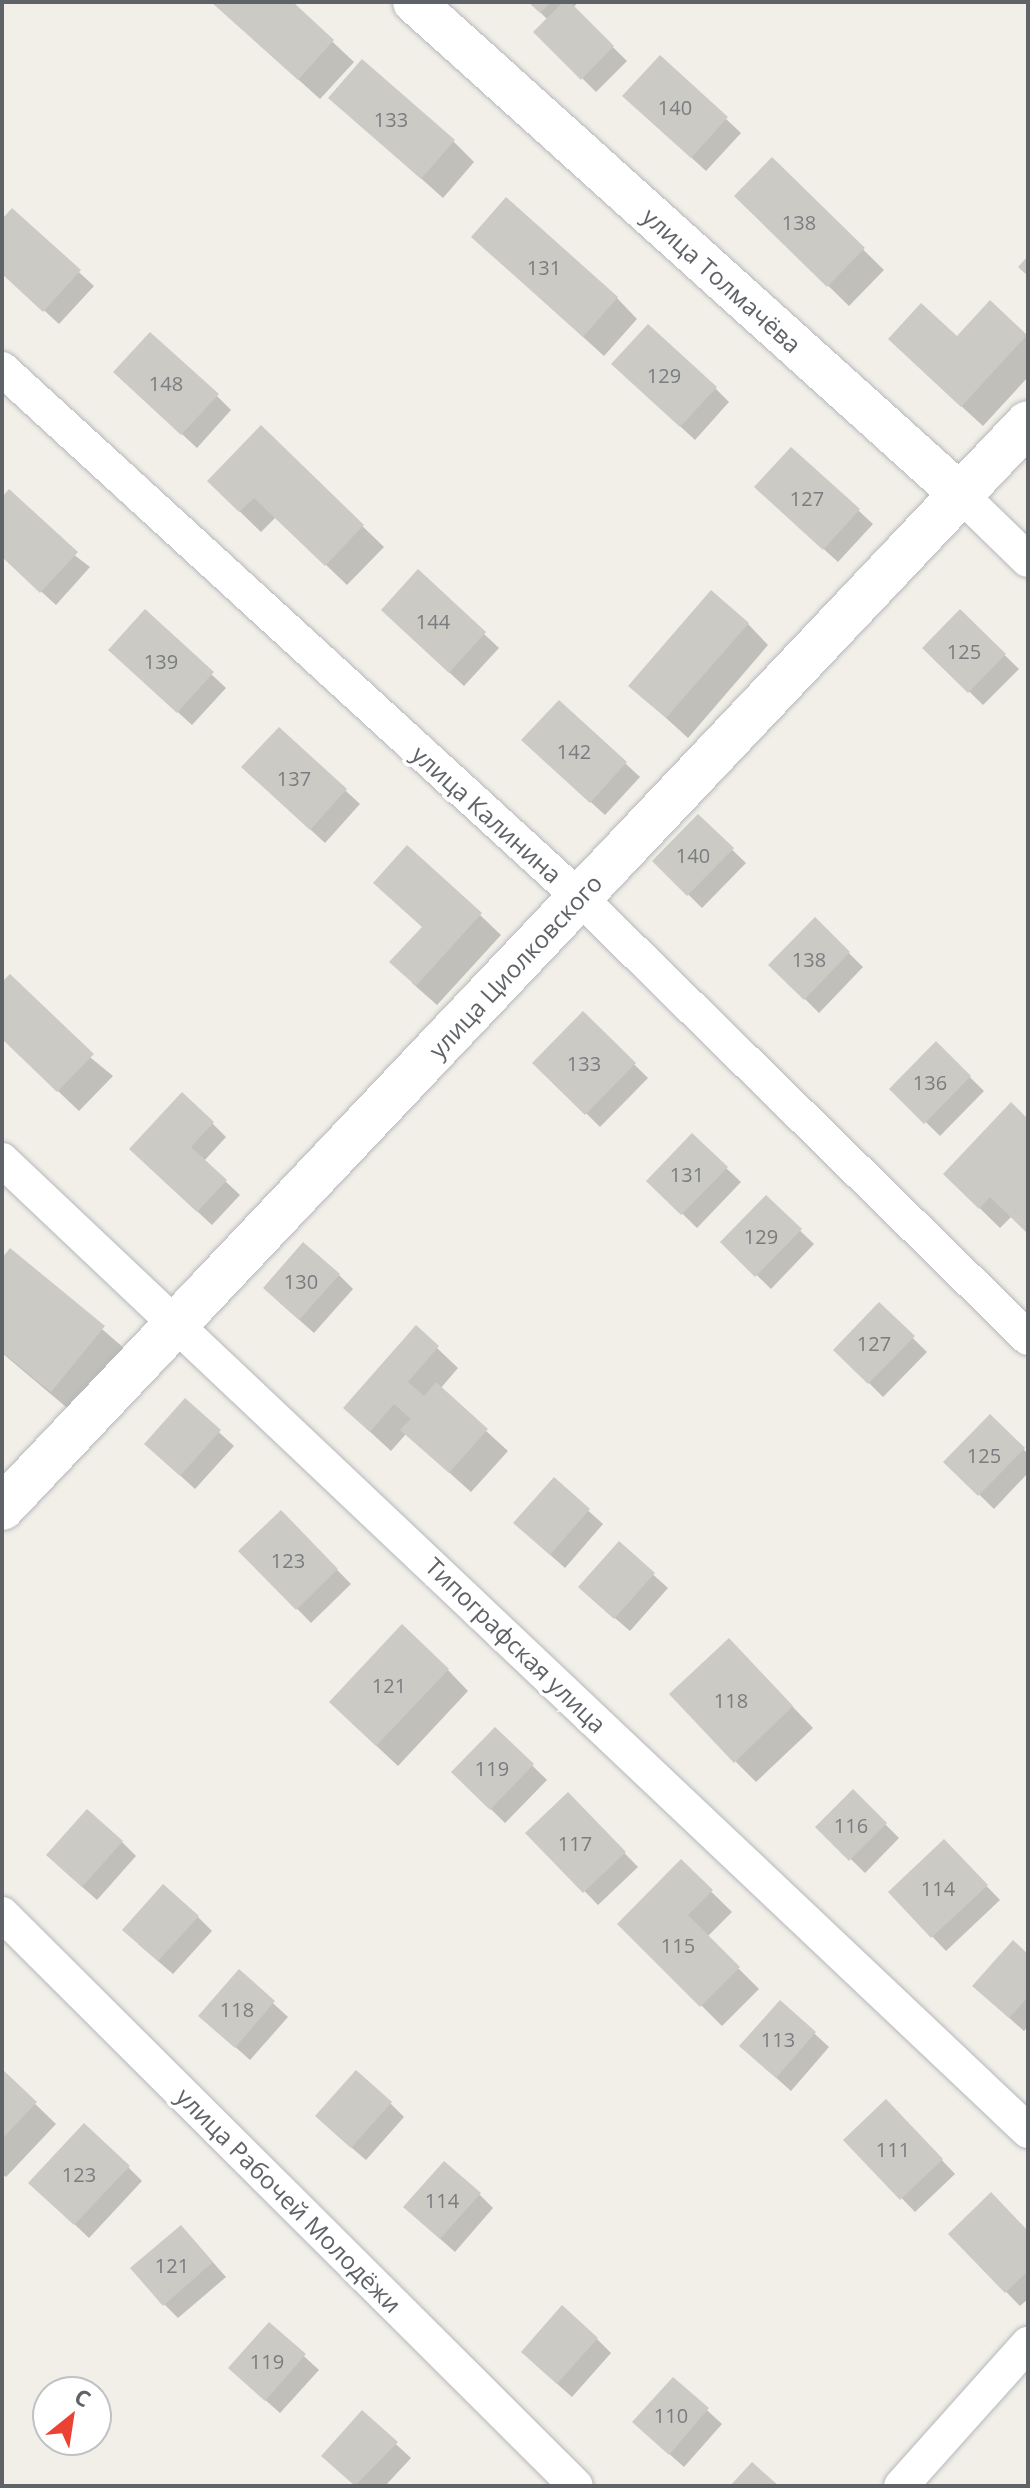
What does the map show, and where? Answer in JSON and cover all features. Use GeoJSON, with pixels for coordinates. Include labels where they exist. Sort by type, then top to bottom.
{"type":"FeatureCollection","features":[{"type":"Feature","properties":{"kind":"main road","name":"улица Циолковского"},"geometry":{"type":"LineString","coordinates":[[2,1508],[1028,423]]}},
{"type":"Feature","properties":{"kind":"street","name":"улица Толмачёва"},"geometry":{"type":"LineString","coordinates":[[414,2],[959,493],[1028,560]]}},
{"type":"Feature","properties":{"kind":"street","name":"улица Калинина"},"geometry":{"type":"LineString","coordinates":[[2,369],[580,898],[1028,1338]]}},
{"type":"Feature","properties":{"kind":"street","name":"Типографская улица"},"geometry":{"type":"LineString","coordinates":[[2,1160],[177,1322],[1028,2131]]}},
{"type":"Feature","properties":{"kind":"street","name":"улица Рабочей Молодёжи"},"geometry":{"type":"LineString","coordinates":[[2,1914],[576,2486]]}},
{"type":"Feature","properties":{"kind":"street"},"geometry":{"type":"LineString","coordinates":[[901,2486],[1028,2344]]}},
{"type":"Feature","properties":{"kind":"building"},"geometry":{"type":"Polygon","coordinates":[[[211,2],[293,2],[334,40],[298,80],[211,2]]]}},
{"type":"Feature","properties":{"kind":"building"},"geometry":{"type":"Polygon","coordinates":[[[528,2],[551,2],[540,13],[528,2]]]}},
{"type":"Feature","properties":{"kind":"building"},"geometry":{"type":"Polygon","coordinates":[[[563,2],[570,2],[614,46],[581,80],[533,32],[563,2]]]}},
{"type":"Feature","properties":{"kind":"building"},"geometry":{"type":"Polygon","coordinates":[[[660,55],[728,117],[691,158],[622,96],[660,55]]]}},
{"type":"Feature","properties":{"kind":"building"},"geometry":{"type":"Polygon","coordinates":[[[362,59],[455,140],[421,179],[328,98],[362,59]]]}},
{"type":"Feature","properties":{"kind":"building"},"geometry":{"type":"Polygon","coordinates":[[[772,157],[865,248],[827,287],[734,196],[772,157]]]}},
{"type":"Feature","properties":{"kind":"building"},"geometry":{"type":"Polygon","coordinates":[[[506,197],[618,297],[583,337],[471,237],[506,197]]]}},
{"type":"Feature","properties":{"kind":"building"},"geometry":{"type":"Polygon","coordinates":[[[12,208],[81,270],[43,312],[2,274],[2,219],[12,208]]]}},
{"type":"Feature","properties":{"kind":"building"},"geometry":{"type":"Polygon","coordinates":[[[1028,256],[1028,276],[1018,267],[1028,256]]]}},
{"type":"Feature","properties":{"kind":"building"},"geometry":{"type":"Polygon","coordinates":[[[990,300],[1027,335],[961,407],[888,339],[921,303],[957,336],[990,300]]]}},
{"type":"Feature","properties":{"kind":"building"},"geometry":{"type":"Polygon","coordinates":[[[648,324],[717,387],[680,427],[611,364],[648,324]]]}},
{"type":"Feature","properties":{"kind":"building"},"geometry":{"type":"Polygon","coordinates":[[[150,332],[219,394],[181,435],[113,372],[150,332]]]}},
{"type":"Feature","properties":{"kind":"building"},"geometry":{"type":"Polygon","coordinates":[[[261,425],[364,525],[325,566],[254,498],[239,512],[207,481],[261,425]]]}},
{"type":"Feature","properties":{"kind":"building"},"geometry":{"type":"Polygon","coordinates":[[[791,447],[860,509],[823,550],[754,487],[791,447]]]}},
{"type":"Feature","properties":{"kind":"building"},"geometry":{"type":"Polygon","coordinates":[[[9,489],[78,552],[40,593],[2,557],[2,497],[9,489]]]}},
{"type":"Feature","properties":{"kind":"building"},"geometry":{"type":"Polygon","coordinates":[[[418,569],[486,632],[449,673],[381,610],[418,569]]]}},
{"type":"Feature","properties":{"kind":"building"},"geometry":{"type":"Polygon","coordinates":[[[711,590],[749,623],[666,718],[628,686],[711,590]]]}},
{"type":"Feature","properties":{"kind":"building"},"geometry":{"type":"Polygon","coordinates":[[[145,609],[214,672],[177,713],[108,650],[145,609]]]}},
{"type":"Feature","properties":{"kind":"building"},"geometry":{"type":"Polygon","coordinates":[[[960,609],[1006,654],[968,693],[922,648],[960,609]]]}},
{"type":"Feature","properties":{"kind":"building"},"geometry":{"type":"Polygon","coordinates":[[[559,700],[627,762],[590,803],[521,740],[559,700]]]}},
{"type":"Feature","properties":{"kind":"building"},"geometry":{"type":"Polygon","coordinates":[[[279,727],[347,789],[310,830],[241,767],[279,727]]]}},
{"type":"Feature","properties":{"kind":"building"},"geometry":{"type":"Polygon","coordinates":[[[698,814],[734,848],[687,896],[652,861],[698,814]]]}},
{"type":"Feature","properties":{"kind":"building"},"geometry":{"type":"Polygon","coordinates":[[[407,845],[482,913],[416,986],[389,962],[422,927],[373,883],[407,845]]]}},
{"type":"Feature","properties":{"kind":"building"},"geometry":{"type":"Polygon","coordinates":[[[815,917],[850,952],[804,1000],[768,965],[815,917]]]}},
{"type":"Feature","properties":{"kind":"building"},"geometry":{"type":"Polygon","coordinates":[[[10,974],[94,1054],[57,1092],[2,1039],[2,982],[10,974]]]}},
{"type":"Feature","properties":{"kind":"building"},"geometry":{"type":"Polygon","coordinates":[[[583,1011],[636,1063],[585,1115],[532,1063],[583,1011]]]}},
{"type":"Feature","properties":{"kind":"building"},"geometry":{"type":"Polygon","coordinates":[[[936,1041],[971,1076],[924,1124],[889,1089],[936,1041]]]}},
{"type":"Feature","properties":{"kind":"building"},"geometry":{"type":"Polygon","coordinates":[[[182,1092],[214,1122],[191,1147],[227,1180],[197,1212],[129,1149],[182,1092]]]}},
{"type":"Feature","properties":{"kind":"building"},"geometry":{"type":"Polygon","coordinates":[[[1011,1102],[1028,1119],[1028,1234],[990,1197],[979,1209],[943,1174],[1011,1102]]]}},
{"type":"Feature","properties":{"kind":"building"},"geometry":{"type":"Polygon","coordinates":[[[692,1133],[728,1167],[681,1215],[646,1181],[692,1133]]]}},
{"type":"Feature","properties":{"kind":"building"},"geometry":{"type":"Polygon","coordinates":[[[766,1195],[802,1229],[755,1277],[720,1242],[766,1195]]]}},
{"type":"Feature","properties":{"kind":"building"},"geometry":{"type":"Polygon","coordinates":[[[303,1242],[340,1274],[299,1320],[263,1288],[303,1242]]]}},
{"type":"Feature","properties":{"kind":"building"},"geometry":{"type":"Polygon","coordinates":[[[10,1248],[105,1326],[51,1392],[2,1352],[2,1258],[10,1248]]]}},
{"type":"Feature","properties":{"kind":"building"},"geometry":{"type":"Polygon","coordinates":[[[879,1302],[915,1336],[868,1384],[833,1350],[879,1302]]]}},
{"type":"Feature","properties":{"kind":"building"},"geometry":{"type":"Polygon","coordinates":[[[416,1325],[439,1346],[408,1382],[424,1396],[436,1382],[488,1429],[449,1473],[400,1430],[411,1419],[394,1404],[370,1432],[343,1408],[416,1325]]]}},
{"type":"Feature","properties":{"kind":"building"},"geometry":{"type":"Polygon","coordinates":[[[185,1398],[221,1430],[180,1476],[144,1444],[185,1398]]]}},
{"type":"Feature","properties":{"kind":"building"},"geometry":{"type":"Polygon","coordinates":[[[990,1414],[1025,1448],[978,1496],[943,1462],[990,1414]]]}},
{"type":"Feature","properties":{"kind":"building"},"geometry":{"type":"Polygon","coordinates":[[[554,1477],[590,1509],[550,1555],[513,1523],[554,1477]]]}},
{"type":"Feature","properties":{"kind":"building"},"geometry":{"type":"Polygon","coordinates":[[[281,1510],[338,1569],[296,1610],[238,1551],[281,1510]]]}},
{"type":"Feature","properties":{"kind":"building"},"geometry":{"type":"Polygon","coordinates":[[[619,1541],[655,1573],[614,1619],[578,1587],[619,1541]]]}},
{"type":"Feature","properties":{"kind":"building"},"geometry":{"type":"Polygon","coordinates":[[[402,1624],[449,1669],[376,1746],[329,1702],[402,1624]]]}},
{"type":"Feature","properties":{"kind":"building"},"geometry":{"type":"Polygon","coordinates":[[[729,1638],[793,1706],[734,1763],[669,1694],[729,1638]]]}},
{"type":"Feature","properties":{"kind":"building"},"geometry":{"type":"Polygon","coordinates":[[[495,1727],[534,1764],[490,1810],[451,1772],[495,1727]]]}},
{"type":"Feature","properties":{"kind":"building"},"geometry":{"type":"Polygon","coordinates":[[[853,1789],[887,1823],[849,1861],[815,1827],[853,1789]]]}},
{"type":"Feature","properties":{"kind":"building"},"geometry":{"type":"Polygon","coordinates":[[[568,1792],[626,1852],[583,1893],[525,1833],[568,1792]]]}},
{"type":"Feature","properties":{"kind":"building"},"geometry":{"type":"Polygon","coordinates":[[[87,1809],[123,1841],[82,1887],[46,1855],[87,1809]]]}},
{"type":"Feature","properties":{"kind":"building"},"geometry":{"type":"Polygon","coordinates":[[[944,1839],[988,1885],[931,1938],[888,1892],[944,1839]]]}},
{"type":"Feature","properties":{"kind":"building"},"geometry":{"type":"Polygon","coordinates":[[[681,1859],[713,1890],[688,1915],[740,1967],[700,2007],[617,1924],[681,1859]]]}},
{"type":"Feature","properties":{"kind":"building"},"geometry":{"type":"Polygon","coordinates":[[[163,1884],[199,1916],[158,1961],[122,1930],[163,1884]]]}},
{"type":"Feature","properties":{"kind":"building"},"geometry":{"type":"Polygon","coordinates":[[[1013,1940],[1028,1954],[1028,1997],[1009,2018],[972,1986],[1013,1940]]]}},
{"type":"Feature","properties":{"kind":"building"},"geometry":{"type":"Polygon","coordinates":[[[239,1969],[275,2001],[235,2048],[198,2016],[239,1969]]]}},
{"type":"Feature","properties":{"kind":"building"},"geometry":{"type":"Polygon","coordinates":[[[780,2000],[816,2032],[776,2078],[739,2046],[780,2000]]]}},
{"type":"Feature","properties":{"kind":"building"},"geometry":{"type":"Polygon","coordinates":[[[2,2069],[37,2102],[2,2139],[2,2069]]]}},
{"type":"Feature","properties":{"kind":"building"},"geometry":{"type":"Polygon","coordinates":[[[356,2070],[392,2102],[351,2148],[315,2116],[356,2070]]]}},
{"type":"Feature","properties":{"kind":"building"},"geometry":{"type":"Polygon","coordinates":[[[886,2099],[943,2159],[900,2200],[843,2140],[886,2099]]]}},
{"type":"Feature","properties":{"kind":"building"},"geometry":{"type":"Polygon","coordinates":[[[84,2123],[130,2166],[74,2225],[28,2183],[84,2123]]]}},
{"type":"Feature","properties":{"kind":"building"},"geometry":{"type":"Polygon","coordinates":[[[444,2161],[481,2193],[440,2239],[403,2207],[444,2161]]]}},
{"type":"Feature","properties":{"kind":"building"},"geometry":{"type":"Polygon","coordinates":[[[991,2192],[1028,2231],[1028,2271],[1005,2293],[948,2234],[991,2192]]]}},
{"type":"Feature","properties":{"kind":"building"},"geometry":{"type":"Polygon","coordinates":[[[181,2225],[213,2262],[163,2306],[130,2268],[181,2225]]]}},
{"type":"Feature","properties":{"kind":"building"},"geometry":{"type":"Polygon","coordinates":[[[562,2305],[598,2338],[557,2384],[521,2352],[562,2305]]]}},
{"type":"Feature","properties":{"kind":"building"},"geometry":{"type":"Polygon","coordinates":[[[269,2322],[306,2354],[265,2401],[228,2368],[269,2322]]]}},
{"type":"Feature","properties":{"kind":"building"},"geometry":{"type":"Polygon","coordinates":[[[673,2377],[709,2408],[669,2455],[632,2422],[673,2377]]]}},
{"type":"Feature","properties":{"kind":"building"},"geometry":{"type":"Polygon","coordinates":[[[362,2410],[398,2442],[355,2486],[321,2456],[362,2410]]]}},
{"type":"Feature","properties":{"kind":"building"},"geometry":{"type":"Polygon","coordinates":[[[752,2462],[779,2486],[730,2486],[752,2462]]]}}]}
